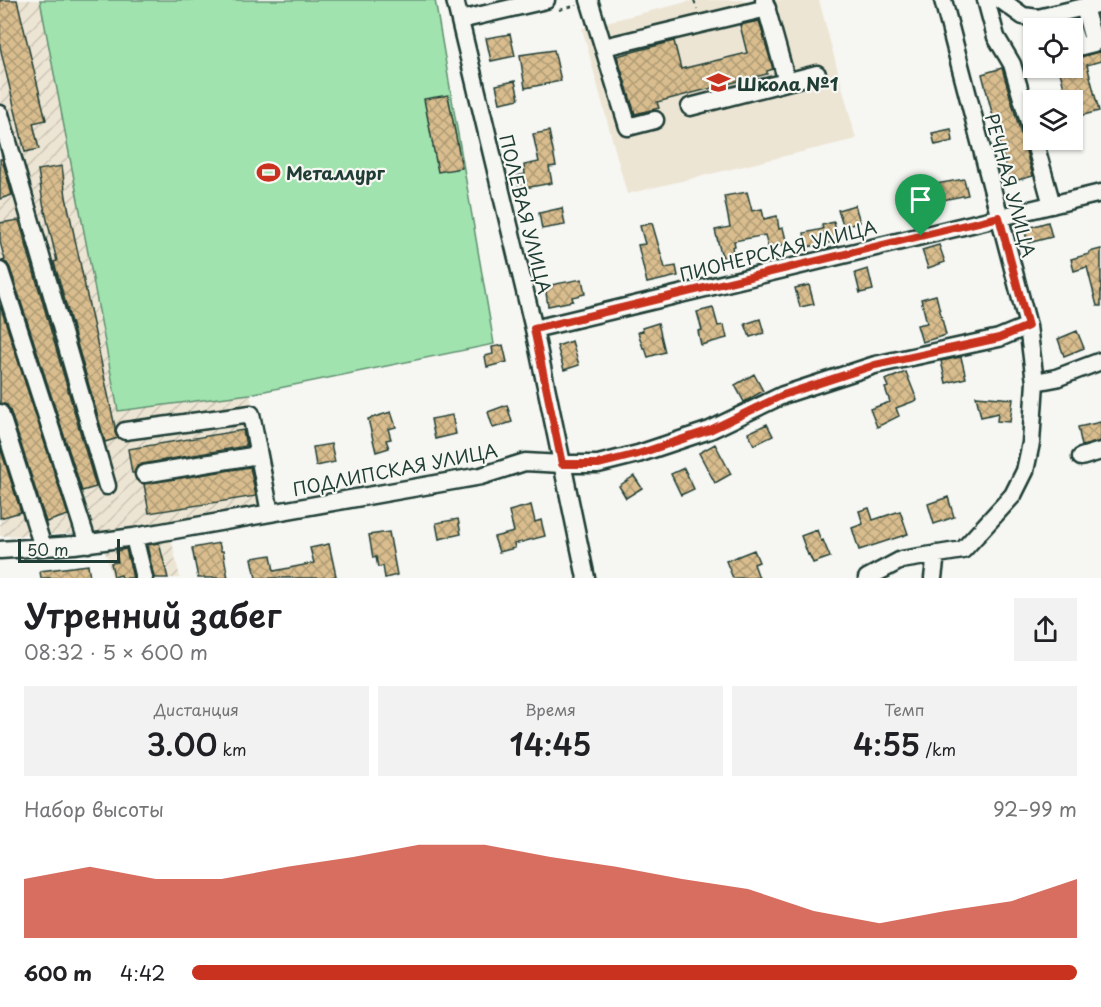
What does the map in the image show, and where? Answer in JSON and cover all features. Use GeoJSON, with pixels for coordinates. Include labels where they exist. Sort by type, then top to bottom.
{"type":"FeatureCollection","features":[{"type":"Feature","properties":{"kind":"street","name":"ПОЛЕВАЯ УЛИЦА"},"geometry":{"type":"LineString","coordinates":[[455,0],[534,329],[586,578]]}},
{"type":"Feature","properties":{"kind":"street"},"geometry":{"type":"LineString","coordinates":[[460,20],[546,0]]}},
{"type":"Feature","properties":{"kind":"street"},"geometry":{"type":"LineString","coordinates":[[589,0],[628,127],[655,120]]}},
{"type":"Feature","properties":{"kind":"street","name":"РЕЧНАЯ УЛИЦА"},"geometry":{"type":"LineString","coordinates":[[867,578],[901,560],[963,550],[1013,495],[1025,471],[1031,443],[1035,382],[1028,326],[943,0]]}},
{"type":"Feature","properties":{"kind":"street"},"geometry":{"type":"LineString","coordinates":[[986,0],[996,37],[1012,64],[1023,102]]}},
{"type":"Feature","properties":{"kind":"street"},"geometry":{"type":"LineString","coordinates":[[1001,0],[1023,16],[1038,18],[1093,5],[1094,43],[1083,46]]}},
{"type":"Feature","properties":{"kind":"street"},"geometry":{"type":"LineString","coordinates":[[604,47],[766,4],[787,82]]}},
{"type":"Feature","properties":{"kind":"street"},"geometry":{"type":"LineString","coordinates":[[1067,11],[1069,18]]}},
{"type":"Feature","properties":{"kind":"street"},"geometry":{"type":"LineString","coordinates":[[690,107],[817,74]]}},
{"type":"Feature","properties":{"kind":"street"},"geometry":{"type":"LineString","coordinates":[[0,114],[107,486]]}},
{"type":"Feature","properties":{"kind":"street"},"geometry":{"type":"LineString","coordinates":[[1037,150],[1052,204]]}},
{"type":"Feature","properties":{"kind":"street","name":"ПИОНЕРСКАЯ УЛИЦА"},"geometry":{"type":"LineString","coordinates":[[534,329],[1101,193]]}},
{"type":"Feature","properties":{"kind":"street"},"geometry":{"type":"LineString","coordinates":[[0,271],[88,544]]}},
{"type":"Feature","properties":{"kind":"street","name":"ПОДЛИПСКАЯ УЛИЦА"},"geometry":{"type":"LineString","coordinates":[[0,550],[88,544],[134,537],[481,476],[525,462],[598,464],[638,454],[710,430],[783,395],[864,368],[999,338],[1028,326]]}},
{"type":"Feature","properties":{"kind":"street"},"geometry":{"type":"LineString","coordinates":[[1035,382],[1056,378],[1101,361]]}},
{"type":"Feature","properties":{"kind":"street"},"geometry":{"type":"LineString","coordinates":[[0,413],[43,547]]}},
{"type":"Feature","properties":{"kind":"street"},"geometry":{"type":"LineString","coordinates":[[125,431],[251,414],[270,513]]}},
{"type":"Feature","properties":{"kind":"street"},"geometry":{"type":"LineString","coordinates":[[1081,457],[1101,451]]}},
{"type":"Feature","properties":{"kind":"street"},"geometry":{"type":"LineString","coordinates":[[144,474],[258,455]]}},
{"type":"Feature","properties":{"kind":"street"},"geometry":{"type":"LineString","coordinates":[[134,537],[144,578]]}},
{"type":"Feature","properties":{"kind":"street"},"geometry":{"type":"LineString","coordinates":[[933,578],[936,554]]}},
{"type":"Feature","properties":{"kind":"shaded area"},"geometry":{"type":"Polygon","coordinates":[[[0,0],[40,0],[118,411],[250,394],[273,504],[97,533],[0,536],[0,0]]]}},
{"type":"Feature","properties":{"kind":"shaded area","name":"Школа №1"},"geometry":{"type":"Polygon","coordinates":[[[695,0],[819,0],[856,139],[627,194],[582,28],[695,0]]]}},
{"type":"Feature","properties":{"kind":"shaded area"},"geometry":{"type":"Polygon","coordinates":[[[171,538],[180,578],[112,578],[104,547],[171,538]]]}},
{"type":"Feature","properties":{"kind":"green space","name":"Металлург"},"geometry":{"type":"Polygon","coordinates":[[[40,0],[435,0],[494,344],[250,394],[118,411],[40,0]]]}},
{"type":"Feature","properties":{"kind":"building"},"geometry":{"type":"Polygon","coordinates":[[[0,0],[17,0],[46,120],[33,123],[39,149],[25,152],[0,47],[0,0]]]}},
{"type":"Feature","properties":{"kind":"building"},"geometry":{"type":"Polygon","coordinates":[[[759,21],[773,69],[767,71],[767,74],[657,102],[659,108],[635,114],[617,56],[674,41],[681,69],[747,53],[740,25],[759,21]]]}},
{"type":"Feature","properties":{"kind":"building"},"geometry":{"type":"Polygon","coordinates":[[[510,34],[515,56],[491,61],[486,38],[510,34]]]}},
{"type":"Feature","properties":{"kind":"building"},"geometry":{"type":"Polygon","coordinates":[[[554,50],[561,81],[525,88],[520,55],[554,50]]]}},
{"type":"Feature","properties":{"kind":"building"},"geometry":{"type":"Polygon","coordinates":[[[1101,51],[1101,61],[1087,65],[1099,111],[1083,115],[1083,90],[1064,90],[1062,78],[1083,78],[1083,56],[1101,51]]]}},
{"type":"Feature","properties":{"kind":"building"},"geometry":{"type":"Polygon","coordinates":[[[1002,68],[1023,141],[1023,150],[1026,150],[1033,176],[1010,182],[982,74],[1002,68]]]}},
{"type":"Feature","properties":{"kind":"building"},"geometry":{"type":"Polygon","coordinates":[[[515,81],[519,99],[500,103],[496,85],[515,81]]]}},
{"type":"Feature","properties":{"kind":"building"},"geometry":{"type":"Polygon","coordinates":[[[448,95],[462,168],[438,172],[424,99],[448,95]]]}},
{"type":"Feature","properties":{"kind":"building"},"geometry":{"type":"Polygon","coordinates":[[[951,129],[953,141],[935,145],[932,133],[951,129]]]}},
{"type":"Feature","properties":{"kind":"building"},"geometry":{"type":"Polygon","coordinates":[[[549,131],[556,166],[549,167],[552,183],[519,189],[517,176],[525,174],[524,165],[539,162],[533,134],[549,131]]]}},
{"type":"Feature","properties":{"kind":"building"},"geometry":{"type":"Polygon","coordinates":[[[0,159],[2,159],[12,195],[0,199],[0,159]]]}},
{"type":"Feature","properties":{"kind":"building"},"geometry":{"type":"Polygon","coordinates":[[[62,166],[66,197],[115,433],[118,438],[105,442],[54,262],[57,261],[43,203],[38,170],[62,166]]]}},
{"type":"Feature","properties":{"kind":"building"},"geometry":{"type":"Polygon","coordinates":[[[964,179],[968,195],[927,202],[924,186],[964,179]]]}},
{"type":"Feature","properties":{"kind":"building"},"geometry":{"type":"Polygon","coordinates":[[[747,192],[752,211],[762,209],[764,219],[777,216],[779,229],[783,228],[787,244],[768,248],[765,235],[734,241],[735,246],[732,247],[734,257],[724,259],[715,230],[730,227],[724,196],[747,192]]]}},
{"type":"Feature","properties":{"kind":"building"},"geometry":{"type":"Polygon","coordinates":[[[855,205],[860,222],[844,227],[838,210],[855,205]]]}},
{"type":"Feature","properties":{"kind":"building"},"geometry":{"type":"Polygon","coordinates":[[[562,208],[565,225],[542,229],[539,213],[562,208]]]}},
{"type":"Feature","properties":{"kind":"building"},"geometry":{"type":"Polygon","coordinates":[[[19,220],[96,487],[82,491],[10,268],[2,261],[5,260],[0,242],[0,223],[19,220]]]}},
{"type":"Feature","properties":{"kind":"building"},"geometry":{"type":"Polygon","coordinates":[[[834,222],[838,241],[807,247],[804,233],[823,229],[822,225],[834,222]]]}},
{"type":"Feature","properties":{"kind":"building"},"geometry":{"type":"Polygon","coordinates":[[[1048,222],[1052,237],[1028,243],[1024,229],[1048,222]]]}},
{"type":"Feature","properties":{"kind":"building"},"geometry":{"type":"Polygon","coordinates":[[[652,223],[665,268],[676,266],[678,276],[647,283],[638,245],[645,244],[640,226],[652,223]]]}},
{"type":"Feature","properties":{"kind":"building"},"geometry":{"type":"Polygon","coordinates":[[[939,245],[945,262],[928,268],[922,250],[939,245]]]}},
{"type":"Feature","properties":{"kind":"building"},"geometry":{"type":"Polygon","coordinates":[[[1101,249],[1101,306],[1097,306],[1087,267],[1074,271],[1071,259],[1101,249]]]}},
{"type":"Feature","properties":{"kind":"building"},"geometry":{"type":"Polygon","coordinates":[[[868,269],[873,290],[860,293],[855,273],[868,269]]]}},
{"type":"Feature","properties":{"kind":"building"},"geometry":{"type":"Polygon","coordinates":[[[582,279],[585,294],[572,297],[573,301],[548,306],[545,286],[582,279]]]}},
{"type":"Feature","properties":{"kind":"building"},"geometry":{"type":"Polygon","coordinates":[[[809,285],[814,304],[800,307],[795,288],[809,285]]]}},
{"type":"Feature","properties":{"kind":"building"},"geometry":{"type":"Polygon","coordinates":[[[936,295],[946,335],[922,342],[917,325],[927,323],[921,299],[936,295]]]}},
{"type":"Feature","properties":{"kind":"building"},"geometry":{"type":"Polygon","coordinates":[[[0,305],[68,515],[46,522],[10,410],[7,405],[0,403],[0,305]]]}},
{"type":"Feature","properties":{"kind":"building"},"geometry":{"type":"Polygon","coordinates":[[[713,308],[718,326],[724,325],[727,338],[701,345],[698,331],[702,330],[697,312],[713,308]]]}},
{"type":"Feature","properties":{"kind":"building"},"geometry":{"type":"Polygon","coordinates":[[[760,319],[764,333],[750,337],[745,324],[760,319]]]}},
{"type":"Feature","properties":{"kind":"building"},"geometry":{"type":"Polygon","coordinates":[[[658,323],[665,352],[648,357],[638,332],[643,331],[642,328],[658,323]]]}},
{"type":"Feature","properties":{"kind":"building"},"geometry":{"type":"Polygon","coordinates":[[[1077,331],[1084,348],[1064,356],[1058,339],[1077,331]]]}},
{"type":"Feature","properties":{"kind":"building"},"geometry":{"type":"Polygon","coordinates":[[[572,341],[579,365],[564,370],[557,346],[572,341]]]}},
{"type":"Feature","properties":{"kind":"building"},"geometry":{"type":"Polygon","coordinates":[[[503,345],[507,362],[487,367],[485,356],[493,354],[492,347],[503,345]]]}},
{"type":"Feature","properties":{"kind":"building"},"geometry":{"type":"Polygon","coordinates":[[[961,357],[966,378],[946,383],[941,361],[961,357]]]}},
{"type":"Feature","properties":{"kind":"building"},"geometry":{"type":"Polygon","coordinates":[[[906,372],[917,400],[896,408],[899,416],[877,427],[870,409],[890,402],[885,380],[906,372]]]}},
{"type":"Feature","properties":{"kind":"building"},"geometry":{"type":"Polygon","coordinates":[[[754,374],[763,391],[744,402],[735,385],[754,374]]]}},
{"type":"Feature","properties":{"kind":"building"},"geometry":{"type":"Polygon","coordinates":[[[976,396],[1013,399],[1010,422],[997,421],[998,413],[981,417],[976,396]]]}},
{"type":"Feature","properties":{"kind":"building"},"geometry":{"type":"Polygon","coordinates":[[[507,405],[512,422],[493,428],[488,412],[507,405]]]}},
{"type":"Feature","properties":{"kind":"building"},"geometry":{"type":"Polygon","coordinates":[[[391,412],[396,427],[388,429],[391,439],[386,440],[389,448],[376,452],[368,419],[391,412]]]}},
{"type":"Feature","properties":{"kind":"building"},"geometry":{"type":"Polygon","coordinates":[[[452,415],[456,434],[435,439],[431,419],[452,415]]]}},
{"type":"Feature","properties":{"kind":"building"},"geometry":{"type":"Polygon","coordinates":[[[1101,422],[1101,441],[1082,446],[1078,427],[1101,422]]]}},
{"type":"Feature","properties":{"kind":"building"},"geometry":{"type":"Polygon","coordinates":[[[767,424],[773,436],[754,445],[748,433],[767,424]]]}},
{"type":"Feature","properties":{"kind":"building"},"geometry":{"type":"Polygon","coordinates":[[[243,430],[246,446],[142,464],[137,466],[132,473],[128,449],[243,430]]]}},
{"type":"Feature","properties":{"kind":"building"},"geometry":{"type":"Polygon","coordinates":[[[331,444],[335,462],[316,466],[313,447],[331,444]]]}},
{"type":"Feature","properties":{"kind":"building"},"geometry":{"type":"Polygon","coordinates":[[[715,444],[731,474],[715,483],[699,453],[715,444]]]}},
{"type":"Feature","properties":{"kind":"building"},"geometry":{"type":"Polygon","coordinates":[[[0,447],[21,512],[0,518],[0,447]]]}},
{"type":"Feature","properties":{"kind":"building"},"geometry":{"type":"Polygon","coordinates":[[[250,467],[256,496],[149,513],[144,484],[250,467]]]}},
{"type":"Feature","properties":{"kind":"building"},"geometry":{"type":"Polygon","coordinates":[[[684,468],[694,489],[681,495],[671,474],[684,468]]]}},
{"type":"Feature","properties":{"kind":"building"},"geometry":{"type":"Polygon","coordinates":[[[634,476],[642,488],[626,498],[619,486],[634,476]]]}},
{"type":"Feature","properties":{"kind":"building"},"geometry":{"type":"Polygon","coordinates":[[[948,497],[954,517],[934,524],[928,504],[948,497]]]}},
{"type":"Feature","properties":{"kind":"building"},"geometry":{"type":"Polygon","coordinates":[[[531,505],[535,522],[541,520],[545,536],[514,544],[515,548],[499,552],[494,537],[514,532],[509,511],[531,505]]]}},
{"type":"Feature","properties":{"kind":"building"},"geometry":{"type":"Polygon","coordinates":[[[869,508],[873,520],[900,511],[908,534],[859,550],[852,528],[863,524],[859,511],[869,508]]]}},
{"type":"Feature","properties":{"kind":"building"},"geometry":{"type":"Polygon","coordinates":[[[458,519],[461,534],[439,539],[436,523],[458,519]]]}},
{"type":"Feature","properties":{"kind":"building"},"geometry":{"type":"Polygon","coordinates":[[[817,530],[830,557],[813,563],[801,536],[817,530]]]}},
{"type":"Feature","properties":{"kind":"building"},"geometry":{"type":"Polygon","coordinates":[[[389,532],[397,575],[385,578],[383,566],[378,567],[376,557],[373,558],[369,535],[389,532]]]}},
{"type":"Feature","properties":{"kind":"building"},"geometry":{"type":"Polygon","coordinates":[[[159,543],[168,578],[154,578],[147,545],[159,543]]]}},
{"type":"Feature","properties":{"kind":"building"},"geometry":{"type":"Polygon","coordinates":[[[219,543],[223,551],[228,578],[198,578],[192,548],[219,543]]]}},
{"type":"Feature","properties":{"kind":"building"},"geometry":{"type":"Polygon","coordinates":[[[329,544],[336,576],[256,578],[252,558],[271,555],[274,571],[314,563],[310,548],[329,544]]]}},
{"type":"Feature","properties":{"kind":"building"},"geometry":{"type":"Polygon","coordinates":[[[126,549],[133,578],[122,578],[121,575],[114,577],[111,563],[118,562],[116,551],[126,549]]]}},
{"type":"Feature","properties":{"kind":"building"},"geometry":{"type":"Polygon","coordinates":[[[754,550],[759,562],[754,564],[759,578],[733,578],[726,561],[754,550]]]}},
{"type":"Feature","properties":{"kind":"building"},"geometry":{"type":"Polygon","coordinates":[[[88,565],[90,578],[41,578],[40,571],[88,565]]]}},
{"type":"Feature","properties":{"kind":"place","name":"Школа №1"},"geometry":{"type":"Point","coordinates":[719,83]}},
{"type":"Feature","properties":{"kind":"place","name":"Металлург"},"geometry":{"type":"Point","coordinates":[268,172]}},
{"type":"Feature","properties":{"kind":"route"},"geometry":{"type":"LineString","coordinates":[[999,217],[1028,326],[999,338],[875,365],[783,395],[710,430],[638,454],[598,464],[562,464],[534,329],[921,236],[999,217]]}}]}
